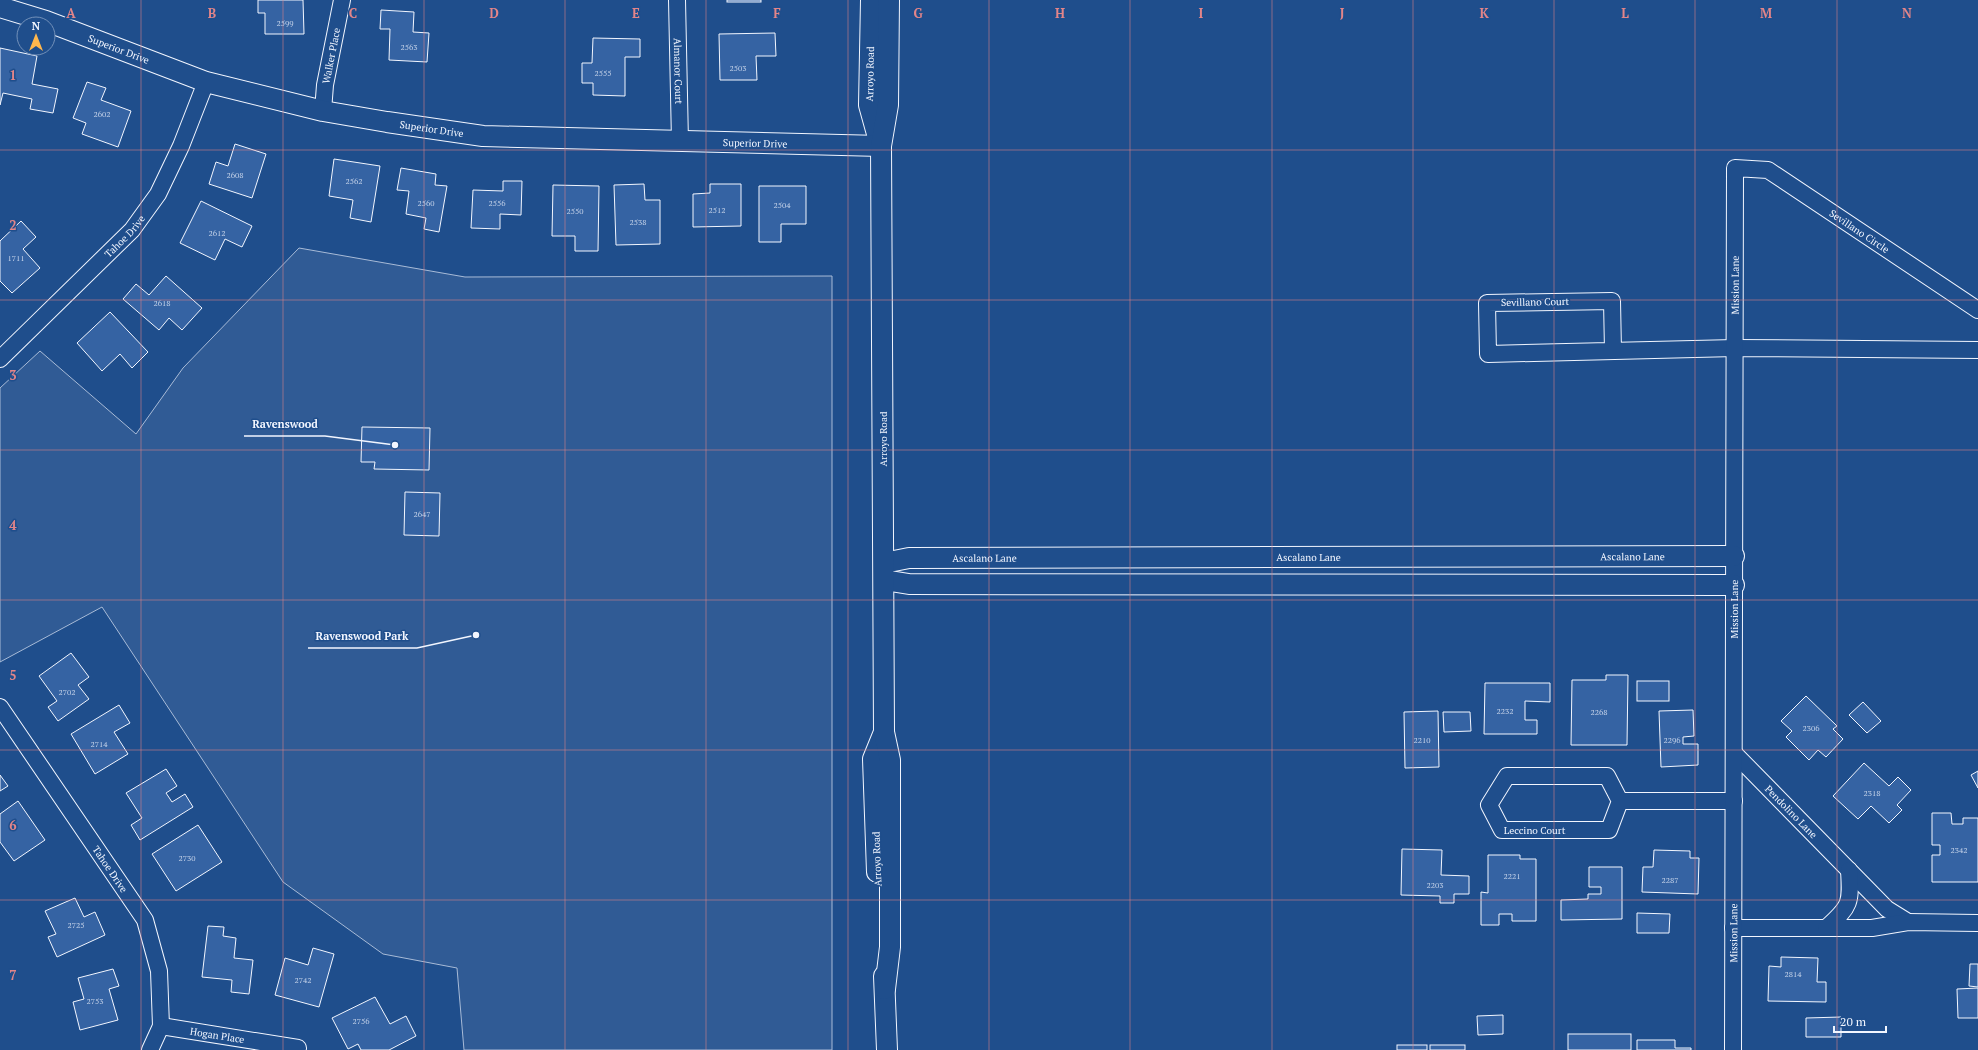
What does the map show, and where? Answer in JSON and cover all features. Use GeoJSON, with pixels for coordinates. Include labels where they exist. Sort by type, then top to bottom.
{"type":"FeatureCollection","features":[{"type":"Feature","properties":{"kind":"street","name":"Walker Place"},"geometry":{"type":"LineString","coordinates":[[323,111],[325,85],[342,0]]}},
{"type":"Feature","properties":{"kind":"street","name":"Almanor Court"},"geometry":{"type":"LineString","coordinates":[[677,0],[680,142]]}},
{"type":"Feature","properties":{"kind":"street","name":"Arroyo Road"},"geometry":{"type":"LineString","coordinates":[[870,0],[869,105],[881,146]]}},
{"type":"Feature","properties":{"kind":"street","name":"Arroyo Road"},"geometry":{"type":"LineString","coordinates":[[887,1050],[885,989],[890,947],[890,760],[884,732],[881,146],[888,105],[889,0]]}},
{"type":"Feature","properties":{"kind":"street","name":"Superior Drive"},"geometry":{"type":"LineString","coordinates":[[0,7],[46,21],[206,82],[323,111],[483,136],[881,146]]}},
{"type":"Feature","properties":{"kind":"street","name":"Tahoe Drive"},"geometry":{"type":"LineString","coordinates":[[3,351],[126,235],[140,218],[158,194],[181,146],[206,82]]}},
{"type":"Feature","properties":{"kind":"street","name":"Sevillano Circle"},"geometry":{"type":"LineString","coordinates":[[1736,168],[1768,170],[1978,310]]}},
{"type":"Feature","properties":{"kind":"street","name":"Mission Lane"},"geometry":{"type":"LineString","coordinates":[[1733,1050],[1736,168]]}},
{"type":"Feature","properties":{"kind":"street","name":"Sevillano Court"},"geometry":{"type":"LineString","coordinates":[[1613,351],[1612,301],[1487,303],[1488,354],[1613,351],[1735,348]]}},
{"type":"Feature","properties":{"kind":"street"},"geometry":{"type":"LineString","coordinates":[[1735,348],[1976,346]]}},
{"type":"Feature","properties":{"kind":"street","name":"Ascalano Lane"},"geometry":{"type":"LineString","coordinates":[[884,572],[909,558],[1734,556]]}},
{"type":"Feature","properties":{"kind":"street"},"geometry":{"type":"LineString","coordinates":[[884,572],[917,584],[1734,585]]}},
{"type":"Feature","properties":{"kind":"street","name":"Tahoe Drive"},"geometry":{"type":"LineString","coordinates":[[0,707],[145,920],[159,971],[161,1026],[150,1050]]}},
{"type":"Feature","properties":{"kind":"street","name":"Pendolino Lane"},"geometry":{"type":"LineString","coordinates":[[1734,753],[1887,909],[1908,922]]}},
{"type":"Feature","properties":{"kind":"street","name":"Leccino Court"},"geometry":{"type":"LineString","coordinates":[[1507,776],[1607,776],[1620,801],[1609,830],[1502,830],[1489,805],[1507,776]]}},
{"type":"Feature","properties":{"kind":"street"},"geometry":{"type":"LineString","coordinates":[[1620,801],[1734,801]]}},
{"type":"Feature","properties":{"kind":"street"},"geometry":{"type":"LineString","coordinates":[[1826,928],[1849,904],[1848,870]]}},
{"type":"Feature","properties":{"kind":"street"},"geometry":{"type":"LineString","coordinates":[[1733,928],[1872,928],[1908,922],[1978,923]]}},
{"type":"Feature","properties":{"kind":"street","name":"Hogan Place"},"geometry":{"type":"LineString","coordinates":[[161,1026],[298,1048]]}},
{"type":"Feature","properties":{"kind":"shaded area"},"geometry":{"type":"Polygon","coordinates":[[[299,248],[465,277],[832,276],[832,1050],[464,1050],[457,968],[383,954],[283,882],[102,607],[0,662],[0,388],[40,351],[136,434],[183,368],[299,248]]]}},
{"type":"Feature","properties":{"kind":"building"},"geometry":{"type":"Polygon","coordinates":[[[258,0],[303,0],[304,34],[265,34],[265,13],[258,13],[258,0]]]}},
{"type":"Feature","properties":{"kind":"building"},"geometry":{"type":"Polygon","coordinates":[[[727,0],[761,0],[761,2],[727,2],[727,0]]]}},
{"type":"Feature","properties":{"kind":"building"},"geometry":{"type":"Polygon","coordinates":[[[381,10],[414,12],[413,32],[429,33],[427,62],[389,60],[390,29],[380,29],[381,10]]]}},
{"type":"Feature","properties":{"kind":"building"},"geometry":{"type":"Polygon","coordinates":[[[775,33],[776,56],[756,56],[757,80],[720,80],[719,34],[775,33]]]}},
{"type":"Feature","properties":{"kind":"building"},"geometry":{"type":"Polygon","coordinates":[[[593,38],[640,39],[640,57],[625,57],[625,96],[593,95],[593,83],[582,83],[582,63],[592,63],[593,38]]]}},
{"type":"Feature","properties":{"kind":"building"},"geometry":{"type":"Polygon","coordinates":[[[0,48],[16,51],[16,56],[37,56],[32,84],[58,89],[53,113],[30,109],[32,99],[3,93],[0,105],[0,48]]]}},
{"type":"Feature","properties":{"kind":"building"},"geometry":{"type":"Polygon","coordinates":[[[87,82],[106,88],[101,100],[131,111],[118,147],[82,134],[86,123],[73,118],[87,82]]]}},
{"type":"Feature","properties":{"kind":"building"},"geometry":{"type":"Polygon","coordinates":[[[235,144],[266,154],[252,198],[209,184],[216,162],[228,166],[235,144]]]}},
{"type":"Feature","properties":{"kind":"building"},"geometry":{"type":"Polygon","coordinates":[[[334,159],[380,166],[371,222],[350,218],[353,200],[329,196],[334,159]]]}},
{"type":"Feature","properties":{"kind":"building"},"geometry":{"type":"Polygon","coordinates":[[[401,168],[436,174],[435,185],[447,186],[439,232],[424,229],[426,218],[406,214],[409,191],[397,190],[401,168]]]}},
{"type":"Feature","properties":{"kind":"building"},"geometry":{"type":"Polygon","coordinates":[[[503,181],[522,181],[521,215],[500,214],[500,229],[471,228],[473,190],[503,191],[503,181]]]}},
{"type":"Feature","properties":{"kind":"building"},"geometry":{"type":"Polygon","coordinates":[[[644,184],[645,200],[660,200],[660,244],[616,245],[614,185],[644,184]]]}},
{"type":"Feature","properties":{"kind":"building"},"geometry":{"type":"Polygon","coordinates":[[[710,184],[741,184],[741,226],[693,227],[693,194],[710,193],[710,184]]]}},
{"type":"Feature","properties":{"kind":"building"},"geometry":{"type":"Polygon","coordinates":[[[553,185],[599,186],[598,251],[575,251],[575,236],[552,236],[553,185]]]}},
{"type":"Feature","properties":{"kind":"building"},"geometry":{"type":"Polygon","coordinates":[[[759,186],[806,186],[806,224],[781,224],[781,242],[759,242],[759,186]]]}},
{"type":"Feature","properties":{"kind":"building"},"geometry":{"type":"Polygon","coordinates":[[[201,201],[252,226],[242,247],[225,239],[215,260],[180,243],[201,201]]]}},
{"type":"Feature","properties":{"kind":"building"},"geometry":{"type":"Polygon","coordinates":[[[21,221],[36,237],[23,249],[40,268],[12,293],[0,281],[0,241],[21,221]]]}},
{"type":"Feature","properties":{"kind":"building"},"geometry":{"type":"Polygon","coordinates":[[[166,276],[202,308],[182,330],[169,318],[159,330],[123,299],[136,284],[149,295],[166,276]]]}},
{"type":"Feature","properties":{"kind":"building"},"geometry":{"type":"Polygon","coordinates":[[[110,312],[148,352],[132,368],[120,354],[102,371],[77,343],[110,312]]]}},
{"type":"Feature","properties":{"kind":"building"},"geometry":{"type":"Polygon","coordinates":[[[362,427],[430,428],[429,470],[374,469],[375,462],[361,462],[362,427]]]}},
{"type":"Feature","properties":{"kind":"building"},"geometry":{"type":"Polygon","coordinates":[[[405,492],[440,493],[439,536],[404,535],[405,492]]]}},
{"type":"Feature","properties":{"kind":"building"},"geometry":{"type":"Polygon","coordinates":[[[71,653],[89,677],[78,685],[89,699],[58,721],[48,707],[57,701],[39,676],[71,653]]]}},
{"type":"Feature","properties":{"kind":"building"},"geometry":{"type":"Polygon","coordinates":[[[1606,675],[1628,675],[1627,745],[1571,745],[1572,680],[1606,680],[1606,675]]]}},
{"type":"Feature","properties":{"kind":"building"},"geometry":{"type":"Polygon","coordinates":[[[1637,681],[1669,681],[1669,701],[1637,701],[1637,681]]]}},
{"type":"Feature","properties":{"kind":"building"},"geometry":{"type":"Polygon","coordinates":[[[1485,683],[1550,683],[1550,702],[1525,701],[1525,720],[1537,720],[1537,734],[1484,734],[1485,683]]]}},
{"type":"Feature","properties":{"kind":"building"},"geometry":{"type":"Polygon","coordinates":[[[1806,696],[1837,726],[1833,729],[1843,739],[1826,757],[1818,750],[1809,760],[1786,737],[1792,731],[1781,721],[1806,696]]]}},
{"type":"Feature","properties":{"kind":"building"},"geometry":{"type":"Polygon","coordinates":[[[1863,702],[1881,721],[1867,733],[1849,715],[1863,702]]]}},
{"type":"Feature","properties":{"kind":"building"},"geometry":{"type":"Polygon","coordinates":[[[119,705],[130,723],[114,732],[128,754],[95,774],[71,734],[119,705]]]}},
{"type":"Feature","properties":{"kind":"building"},"geometry":{"type":"Polygon","coordinates":[[[1693,710],[1694,736],[1683,737],[1683,744],[1698,744],[1698,765],[1661,767],[1659,711],[1693,710]]]}},
{"type":"Feature","properties":{"kind":"building"},"geometry":{"type":"Polygon","coordinates":[[[1438,711],[1439,767],[1405,768],[1404,712],[1438,711]]]}},
{"type":"Feature","properties":{"kind":"building"},"geometry":{"type":"Polygon","coordinates":[[[1443,712],[1470,712],[1471,731],[1444,732],[1443,712]]]}},
{"type":"Feature","properties":{"kind":"building"},"geometry":{"type":"Polygon","coordinates":[[[1864,763],[1889,786],[1898,777],[1911,790],[1897,805],[1902,810],[1889,823],[1871,806],[1858,819],[1833,796],[1864,763]]]}},
{"type":"Feature","properties":{"kind":"building"},"geometry":{"type":"Polygon","coordinates":[[[166,769],[177,786],[166,793],[172,802],[185,794],[193,807],[140,840],[131,825],[142,818],[126,793],[166,769]]]}},
{"type":"Feature","properties":{"kind":"building"},"geometry":{"type":"Polygon","coordinates":[[[1978,771],[1978,788],[1971,775],[1978,771]]]}},
{"type":"Feature","properties":{"kind":"building"},"geometry":{"type":"Polygon","coordinates":[[[0,775],[8,786],[0,791],[0,775]]]}},
{"type":"Feature","properties":{"kind":"building"},"geometry":{"type":"Polygon","coordinates":[[[18,801],[45,840],[14,861],[0,842],[0,814],[18,801]]]}},
{"type":"Feature","properties":{"kind":"building"},"geometry":{"type":"Polygon","coordinates":[[[1932,813],[1951,813],[1952,824],[1963,824],[1963,818],[1978,818],[1978,882],[1932,882],[1932,855],[1940,855],[1940,845],[1932,845],[1932,813]]]}},
{"type":"Feature","properties":{"kind":"building"},"geometry":{"type":"Polygon","coordinates":[[[198,825],[222,862],[176,891],[152,854],[198,825]]]}},
{"type":"Feature","properties":{"kind":"building"},"geometry":{"type":"Polygon","coordinates":[[[1402,849],[1442,850],[1441,875],[1469,876],[1469,894],[1454,894],[1454,903],[1440,903],[1440,896],[1401,895],[1402,849]]]}},
{"type":"Feature","properties":{"kind":"building"},"geometry":{"type":"Polygon","coordinates":[[[1654,850],[1690,851],[1690,858],[1699,858],[1698,894],[1642,892],[1643,867],[1653,867],[1654,850]]]}},
{"type":"Feature","properties":{"kind":"building"},"geometry":{"type":"Polygon","coordinates":[[[1488,855],[1520,855],[1520,859],[1536,859],[1536,921],[1512,921],[1512,914],[1499,914],[1499,925],[1481,925],[1481,892],[1488,893],[1488,855]]]}},
{"type":"Feature","properties":{"kind":"building"},"geometry":{"type":"Polygon","coordinates":[[[1589,867],[1622,867],[1622,919],[1561,920],[1561,900],[1588,899],[1588,894],[1601,894],[1601,887],[1589,887],[1589,867]]]}},
{"type":"Feature","properties":{"kind":"building"},"geometry":{"type":"Polygon","coordinates":[[[75,898],[84,917],[95,912],[105,935],[57,957],[48,937],[56,934],[45,911],[75,898]]]}},
{"type":"Feature","properties":{"kind":"building"},"geometry":{"type":"Polygon","coordinates":[[[1637,913],[1670,914],[1669,933],[1637,933],[1637,913]]]}},
{"type":"Feature","properties":{"kind":"building"},"geometry":{"type":"Polygon","coordinates":[[[208,926],[224,927],[223,936],[236,938],[234,958],[253,960],[249,994],[231,992],[232,980],[202,977],[208,926]]]}},
{"type":"Feature","properties":{"kind":"building"},"geometry":{"type":"Polygon","coordinates":[[[313,948],[334,954],[319,1007],[275,995],[285,958],[308,965],[313,948]]]}},
{"type":"Feature","properties":{"kind":"building"},"geometry":{"type":"Polygon","coordinates":[[[1781,957],[1818,958],[1817,982],[1826,982],[1826,1002],[1768,1001],[1769,966],[1781,967],[1781,957]]]}},
{"type":"Feature","properties":{"kind":"building"},"geometry":{"type":"Polygon","coordinates":[[[1970,964],[1978,964],[1978,987],[1969,986],[1970,964]]]}},
{"type":"Feature","properties":{"kind":"building"},"geometry":{"type":"Polygon","coordinates":[[[113,969],[119,986],[109,989],[118,1020],[80,1030],[73,1002],[84,999],[78,978],[113,969]]]}},
{"type":"Feature","properties":{"kind":"building"},"geometry":{"type":"Polygon","coordinates":[[[1978,988],[1978,1018],[1958,1018],[1957,989],[1978,988]]]}},
{"type":"Feature","properties":{"kind":"building"},"geometry":{"type":"Polygon","coordinates":[[[375,997],[390,1024],[406,1016],[416,1036],[389,1050],[361,1050],[358,1044],[348,1049],[332,1018],[375,997]]]}},
{"type":"Feature","properties":{"kind":"building"},"geometry":{"type":"Polygon","coordinates":[[[1503,1015],[1503,1034],[1478,1035],[1477,1016],[1503,1015]]]}},
{"type":"Feature","properties":{"kind":"building"},"geometry":{"type":"Polygon","coordinates":[[[1841,1017],[1841,1037],[1806,1037],[1806,1018],[1841,1017]]]}},
{"type":"Feature","properties":{"kind":"building"},"geometry":{"type":"Polygon","coordinates":[[[1568,1034],[1631,1034],[1631,1050],[1568,1050],[1568,1034]]]}},
{"type":"Feature","properties":{"kind":"building"},"geometry":{"type":"Polygon","coordinates":[[[1637,1040],[1675,1040],[1675,1048],[1691,1048],[1691,1050],[1637,1050],[1637,1040]]]}},
{"type":"Feature","properties":{"kind":"building"},"geometry":{"type":"Polygon","coordinates":[[[1397,1045],[1427,1045],[1427,1050],[1397,1050],[1397,1045]]]}},
{"type":"Feature","properties":{"kind":"building"},"geometry":{"type":"Polygon","coordinates":[[[1430,1045],[1465,1045],[1465,1050],[1430,1050],[1430,1045]]]}},
{"type":"Feature","properties":{"kind":"place","name":"Ravenswood"},"geometry":{"type":"Point","coordinates":[395,445]}},
{"type":"Feature","properties":{"kind":"place","name":"Ravenswood Park"},"geometry":{"type":"Point","coordinates":[476,635]}}]}
